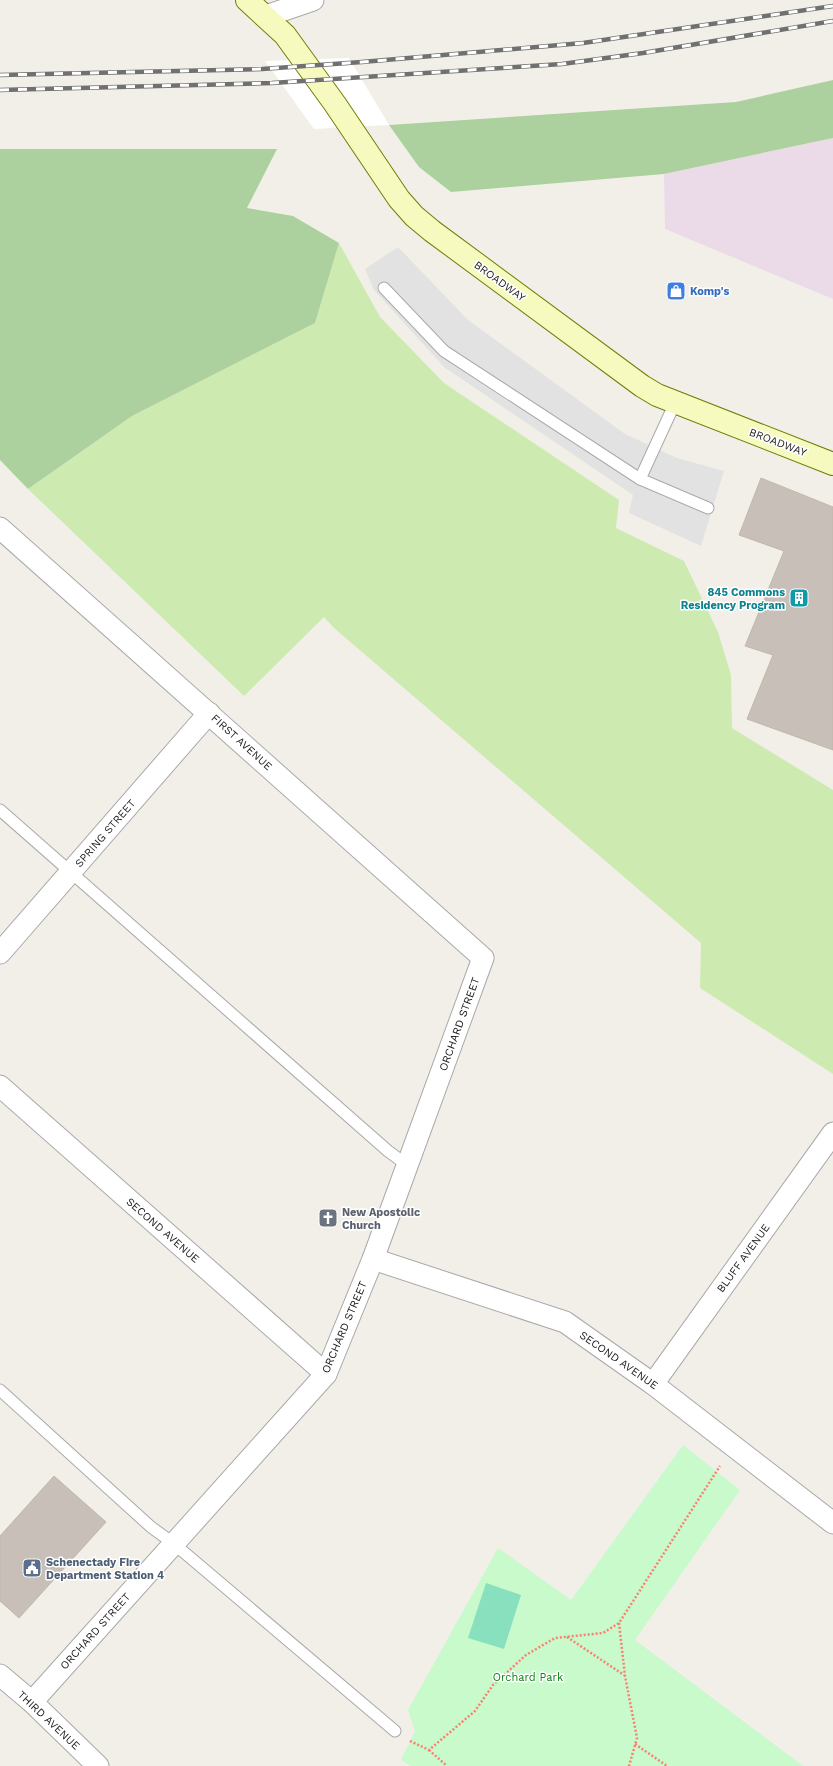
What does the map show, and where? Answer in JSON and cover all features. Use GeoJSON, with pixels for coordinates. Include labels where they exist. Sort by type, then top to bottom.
{"type":"FeatureCollection","features":[{"type":"Feature","properties":{"kind":"main road","name":"BROADWAY"},"geometry":{"type":"LineString","coordinates":[[247,0],[285,35],[335,104],[399,199],[414,216],[642,386],[675,403],[833,464]]}},
{"type":"Feature","properties":{"kind":"street"},"geometry":{"type":"LineString","coordinates":[[266,16],[313,0]]}},
{"type":"Feature","properties":{"kind":"street","name":"FIRST AVENUE"},"geometry":{"type":"LineString","coordinates":[[0,528],[483,958]]}},
{"type":"Feature","properties":{"kind":"street","name":"SPRING STREET"},"geometry":{"type":"LineString","coordinates":[[0,953],[209,713]]}},
{"type":"Feature","properties":{"kind":"street","name":"ORCHARD STREET"},"geometry":{"type":"LineString","coordinates":[[32,1702],[326,1374],[372,1259],[483,958]]}},
{"type":"Feature","properties":{"kind":"street","name":"SECOND AVENUE"},"geometry":{"type":"LineString","coordinates":[[0,1086],[326,1374]]}},
{"type":"Feature","properties":{"kind":"street","name":"BLUFF AVENUE"},"geometry":{"type":"LineString","coordinates":[[653,1384],[833,1133]]}},
{"type":"Feature","properties":{"kind":"street","name":"SECOND AVENUE"},"geometry":{"type":"LineString","coordinates":[[372,1259],[565,1322],[653,1384],[833,1522]]}},
{"type":"Feature","properties":{"kind":"street","name":"THIRD AVENUE"},"geometry":{"type":"LineString","coordinates":[[0,1675],[32,1702],[98,1766]]}},
{"type":"Feature","properties":{"kind":"lane"},"geometry":{"type":"LineString","coordinates":[[384,288],[444,352],[640,480],[708,508]]}},
{"type":"Feature","properties":{"kind":"lane"},"geometry":{"type":"LineString","coordinates":[[640,480],[675,403]]}},
{"type":"Feature","properties":{"kind":"lane"},"geometry":{"type":"LineString","coordinates":[[0,810],[382,1146],[407,1165]]}},
{"type":"Feature","properties":{"kind":"lane"},"geometry":{"type":"LineString","coordinates":[[0,1390],[151,1527],[173,1543],[395,1731]]}},
{"type":"Feature","properties":{"kind":"path"},"geometry":{"type":"LineString","coordinates":[[429,1750],[475,1711],[493,1685],[526,1655],[555,1638],[603,1633],[619,1623],[733,1446]]}},
{"type":"Feature","properties":{"kind":"path"},"geometry":{"type":"LineString","coordinates":[[619,1623],[625,1676],[637,1738],[629,1766]]}},
{"type":"Feature","properties":{"kind":"path"},"geometry":{"type":"LineString","coordinates":[[566,1637],[625,1676]]}},
{"type":"Feature","properties":{"kind":"path"},"geometry":{"type":"LineString","coordinates":[[395,1731],[418,1746],[429,1750],[447,1766]]}},
{"type":"Feature","properties":{"kind":"path"},"geometry":{"type":"LineString","coordinates":[[635,1744],[667,1766]]}},
{"type":"Feature","properties":{"kind":"shaded area"},"geometry":{"type":"Polygon","coordinates":[[[833,138],[833,299],[665,229],[664,174],[833,138]]]}},
{"type":"Feature","properties":{"kind":"shaded area"},"geometry":{"type":"Polygon","coordinates":[[[398,247],[468,320],[625,434],[677,458],[724,471],[701,546],[629,513],[633,495],[444,367],[374,290],[365,269],[398,247]]]}},
{"type":"Feature","properties":{"kind":"green space"},"geometry":{"type":"Polygon","coordinates":[[[833,80],[833,138],[664,174],[451,192],[419,167],[389,125],[736,102],[833,80]]]}},
{"type":"Feature","properties":{"kind":"green space"},"geometry":{"type":"Polygon","coordinates":[[[0,149],[277,149],[247,208],[293,216],[339,243],[315,323],[132,416],[28,489],[0,460],[0,149]]]}},
{"type":"Feature","properties":{"kind":"green space"},"geometry":{"type":"Polygon","coordinates":[[[339,243],[380,317],[444,383],[619,500],[616,528],[684,561],[718,632],[731,675],[732,728],[833,790],[833,1074],[700,988],[701,943],[334,628],[324,617],[244,696],[28,489],[132,416],[315,323],[339,243]]]}},
{"type":"Feature","properties":{"kind":"green space","name":"Orchard Park"},"geometry":{"type":"Polygon","coordinates":[[[683,1445],[740,1490],[635,1640],[803,1766],[411,1766],[401,1760],[415,1731],[408,1710],[498,1548],[571,1600],[683,1445]]]}},
{"type":"Feature","properties":{"kind":"green space"},"geometry":{"type":"Polygon","coordinates":[[[486,1583],[521,1595],[504,1649],[468,1638],[486,1583]]]}},
{"type":"Feature","properties":{"kind":"pier"},"geometry":{"type":"Polygon","coordinates":[[[349,58],[389,125],[314,129],[265,61],[349,58]]]}},
{"type":"Feature","properties":{"kind":"building","name":"845 Commons Residency Program"},"geometry":{"type":"Polygon","coordinates":[[[761,478],[833,507],[833,750],[747,719],[773,655],[745,646],[784,551],[739,535],[761,478]]]}},
{"type":"Feature","properties":{"kind":"building","name":"Schenectady Fire Department Station 4"},"geometry":{"type":"Polygon","coordinates":[[[54,1476],[106,1522],[19,1618],[0,1601],[0,1536],[54,1476]]]}},
{"type":"Feature","properties":{"kind":"railway"},"geometry":{"type":"LineString","coordinates":[[0,75],[262,69],[362,62],[583,43],[833,6]]}},
{"type":"Feature","properties":{"kind":"railway"},"geometry":{"type":"LineString","coordinates":[[0,90],[272,83],[562,64],[643,53],[833,21]]}},
{"type":"Feature","properties":{"kind":"place","name":"Komp's"},"geometry":{"type":"Point","coordinates":[676,291]}},
{"type":"Feature","properties":{"kind":"place","name":"845 Commons Residency Program"},"geometry":{"type":"Point","coordinates":[799,598]}},
{"type":"Feature","properties":{"kind":"place","name":"New Apostolic Church"},"geometry":{"type":"Point","coordinates":[328,1218]}},
{"type":"Feature","properties":{"kind":"place","name":"Schenectady Fire Department Station 4"},"geometry":{"type":"Point","coordinates":[32,1568]}}]}
